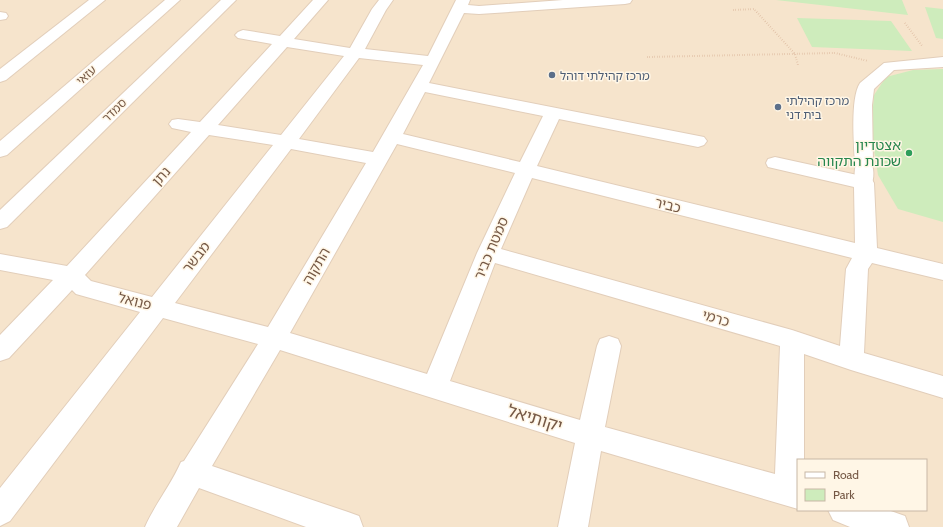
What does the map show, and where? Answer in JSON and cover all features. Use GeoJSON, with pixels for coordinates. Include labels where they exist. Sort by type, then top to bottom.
{"type":"FeatureCollection","features":[{"type":"Feature","properties":{"kind":"street"},"geometry":{"type":"LineString","coordinates":[[0,77],[98,0]]}},
{"type":"Feature","properties":{"kind":"street","name":"עזאי"},"geometry":{"type":"LineString","coordinates":[[0,151],[173,0]]}},
{"type":"Feature","properties":{"kind":"street","name":"סמדר"},"geometry":{"type":"LineString","coordinates":[[0,222],[173,52],[229,0]]}},
{"type":"Feature","properties":{"kind":"street","name":"נתן"},"geometry":{"type":"LineString","coordinates":[[0,351],[72,275],[321,0]]}},
{"type":"Feature","properties":{"kind":"street","name":"מבשר"},"geometry":{"type":"LineString","coordinates":[[0,511],[355,54],[379,9],[386,0]]}},
{"type":"Feature","properties":{"kind":"street"},"geometry":{"type":"LineString","coordinates":[[460,4],[480,10],[549,3],[625,0]]}},
{"type":"Feature","properties":{"kind":"street","name":"התקוה"},"geometry":{"type":"LineString","coordinates":[[160,527],[191,472],[274,338],[392,137],[433,61],[460,4]]}},
{"type":"Feature","properties":{"kind":"street"},"geometry":{"type":"LineString","coordinates":[[243,36],[355,54],[433,61]]}},
{"type":"Feature","properties":{"kind":"street"},"geometry":{"type":"LineString","coordinates":[[851,360],[856,269],[866,253],[863,105],[866,87],[890,66],[939,62]]}},
{"type":"Feature","properties":{"kind":"street"},"geometry":{"type":"LineString","coordinates":[[420,86],[698,141]]}},
{"type":"Feature","properties":{"kind":"street","name":"סמטת כביר"},"geometry":{"type":"LineString","coordinates":[[435,387],[488,253],[552,112]]}},
{"type":"Feature","properties":{"kind":"street"},"geometry":{"type":"LineString","coordinates":[[178,124],[378,159]]}},
{"type":"Feature","properties":{"kind":"street","name":"כביר"},"geometry":{"type":"LineString","coordinates":[[392,137],[943,272]]}},
{"type":"Feature","properties":{"kind":"street"},"geometry":{"type":"LineString","coordinates":[[775,162],[864,183]]}},
{"type":"Feature","properties":{"kind":"street","name":"כרמי"},"geometry":{"type":"LineString","coordinates":[[488,253],[792,340],[851,360],[943,387]]}},
{"type":"Feature","properties":{"kind":"street"},"geometry":{"type":"LineString","coordinates":[[0,262],[72,275]]}},
{"type":"Feature","properties":{"kind":"street","name":"פנואל"},"geometry":{"type":"LineString","coordinates":[[72,275],[84,288],[158,306],[274,338]]}},
{"type":"Feature","properties":{"kind":"street","name":"יקותיאל"},"geometry":{"type":"LineString","coordinates":[[274,338],[590,435],[794,493]]}},
{"type":"Feature","properties":{"kind":"street"},"geometry":{"type":"LineString","coordinates":[[792,340],[794,493]]}},
{"type":"Feature","properties":{"kind":"street"},"geometry":{"type":"LineString","coordinates":[[573,527],[590,435],[609,346]]}},
{"type":"Feature","properties":{"kind":"street"},"geometry":{"type":"LineString","coordinates":[[191,472],[348,527]]}},
{"type":"Feature","properties":{"kind":"street"},"geometry":{"type":"LineString","coordinates":[[846,511],[894,527]]}},
{"type":"Feature","properties":{"kind":"path"},"geometry":{"type":"LineString","coordinates":[[733,10],[754,8],[795,54],[798,65]]}},
{"type":"Feature","properties":{"kind":"path"},"geometry":{"type":"LineString","coordinates":[[905,23],[939,62]]}},
{"type":"Feature","properties":{"kind":"path"},"geometry":{"type":"LineString","coordinates":[[647,57],[835,53],[890,66]]}},
{"type":"Feature","properties":{"kind":"shaded area"},"geometry":{"type":"Polygon","coordinates":[[[0,0],[943,0],[943,527],[0,527],[0,0]]]}},
{"type":"Feature","properties":{"kind":"green space"},"geometry":{"type":"Polygon","coordinates":[[[776,0],[902,0],[908,15],[776,0]]]}},
{"type":"Feature","properties":{"kind":"green space"},"geometry":{"type":"Polygon","coordinates":[[[925,7],[943,9],[943,39],[936,38],[925,7]]]}},
{"type":"Feature","properties":{"kind":"green space"},"geometry":{"type":"Polygon","coordinates":[[[797,18],[891,21],[912,51],[812,47],[797,18]]]}},
{"type":"Feature","properties":{"kind":"green space","name":"אצטדיון שכונת התקווה"},"geometry":{"type":"Polygon","coordinates":[[[943,69],[943,222],[898,209],[878,175],[871,131],[874,95],[886,77],[913,70],[943,69]]]}},
{"type":"Feature","properties":{"kind":"place","name":"מרכז קהילתי דוהל"},"geometry":{"type":"Point","coordinates":[552,75]}},
{"type":"Feature","properties":{"kind":"place","name":"מרכז קהילתי בית דני"},"geometry":{"type":"Point","coordinates":[778,107]}},
{"type":"Feature","properties":{"kind":"place","name":"אצטדיון שכונת התקווה"},"geometry":{"type":"Point","coordinates":[909,153]}}]}
